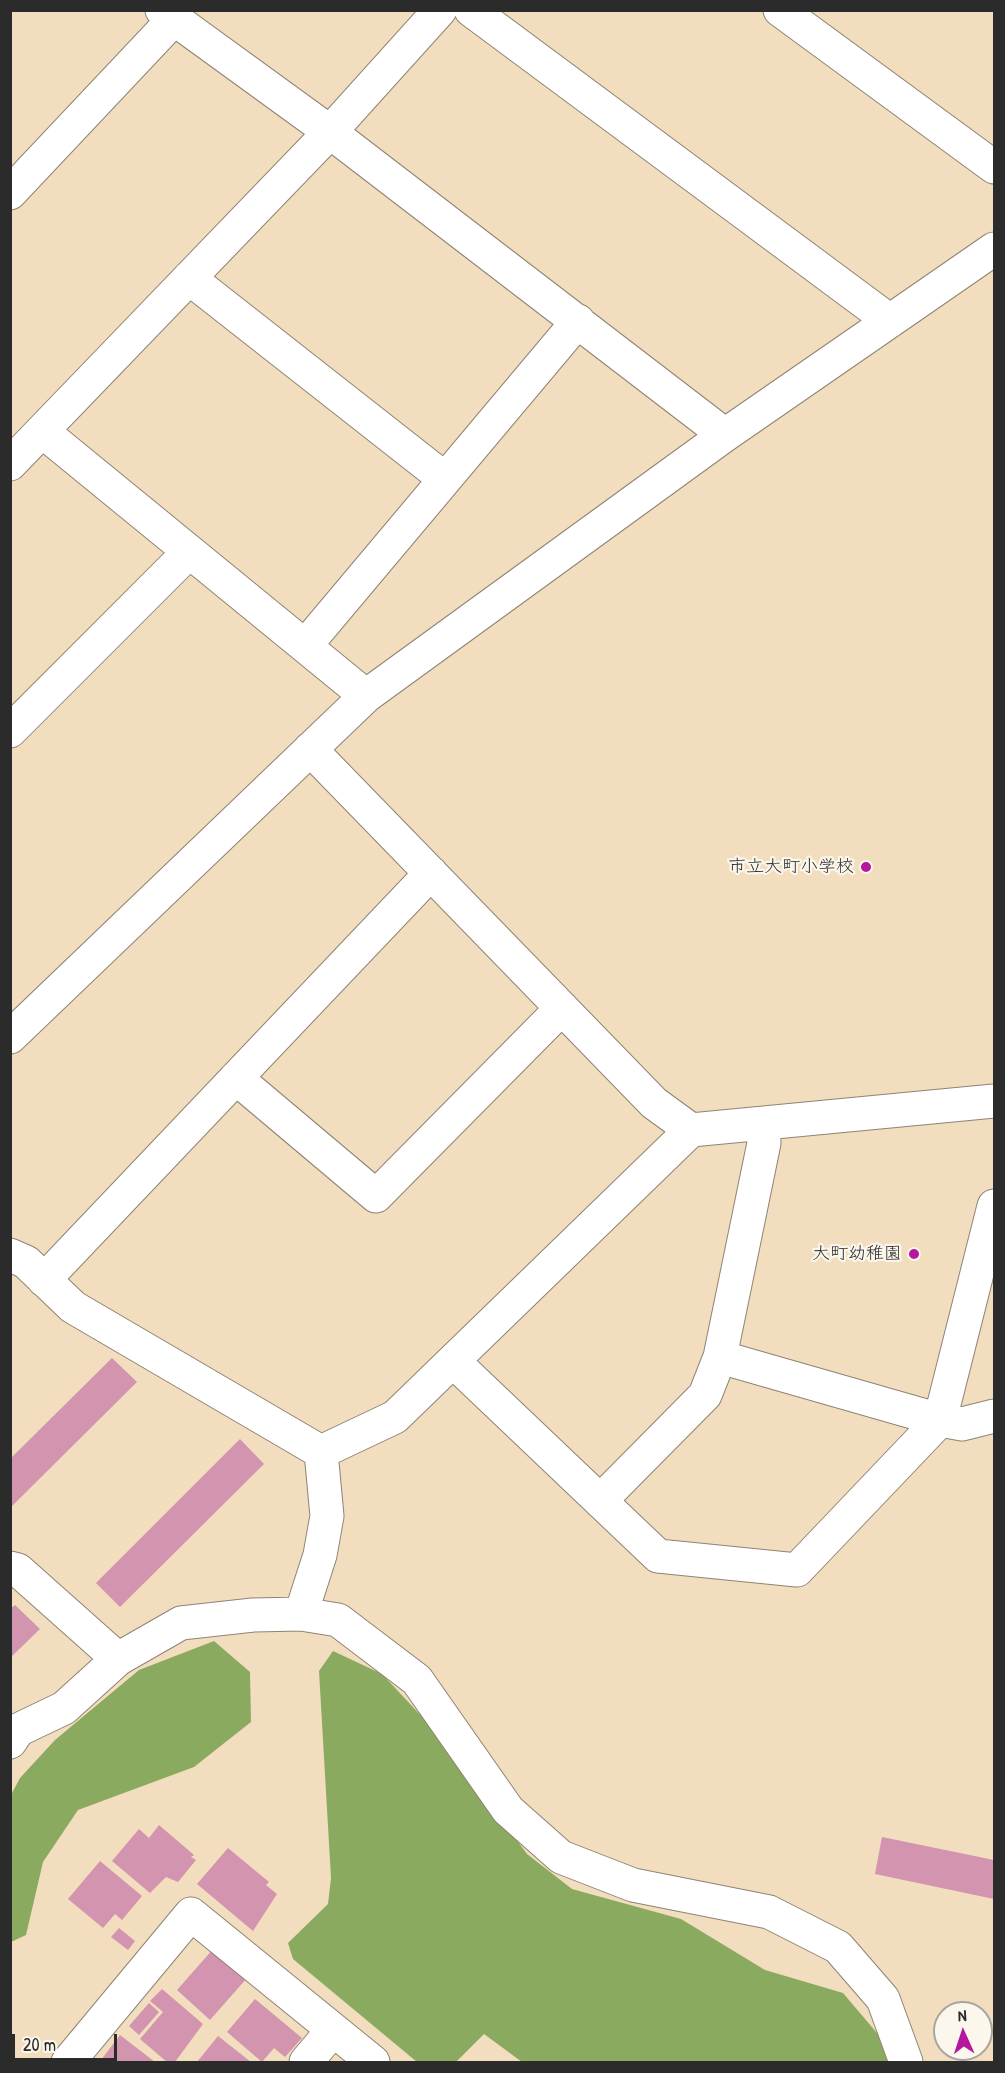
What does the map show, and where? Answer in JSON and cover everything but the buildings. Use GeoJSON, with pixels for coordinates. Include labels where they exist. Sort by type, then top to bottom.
{"type":"FeatureCollection","features":[{"type":"Feature","properties":{"kind":"street"},"geometry":{"type":"LineString","coordinates":[[10,464],[330,132],[440,10]]}},
{"type":"Feature","properties":{"kind":"street"},"geometry":{"type":"LineString","coordinates":[[471,10],[890,321]]}},
{"type":"Feature","properties":{"kind":"street"},"geometry":{"type":"LineString","coordinates":[[780,10],[994,167]]}},
{"type":"Feature","properties":{"kind":"street"},"geometry":{"type":"LineString","coordinates":[[10,193],[168,15],[330,132],[725,435]]}},
{"type":"Feature","properties":{"kind":"street"},"geometry":{"type":"LineString","coordinates":[[10,1037],[366,696],[725,435],[994,249]]}},
{"type":"Feature","properties":{"kind":"street"},"geometry":{"type":"LineString","coordinates":[[189,278],[445,479]]}},
{"type":"Feature","properties":{"kind":"street"},"geometry":{"type":"LineString","coordinates":[[305,646],[578,321]]}},
{"type":"Feature","properties":{"kind":"street"},"geometry":{"type":"LineString","coordinates":[[42,431],[366,696]]}},
{"type":"Feature","properties":{"kind":"street"},"geometry":{"type":"LineString","coordinates":[[10,730],[189,552]]}},
{"type":"Feature","properties":{"kind":"street"},"geometry":{"type":"LineString","coordinates":[[310,749],[654,1104],[691,1130]]}},
{"type":"Feature","properties":{"kind":"street"},"geometry":{"type":"LineString","coordinates":[[44,1280],[431,873]]}},
{"type":"Feature","properties":{"kind":"street"},"geometry":{"type":"LineString","coordinates":[[236,1078],[376,1196],[562,1008]]}},
{"type":"Feature","properties":{"kind":"street"},"geometry":{"type":"LineString","coordinates":[[321,1452],[395,1417],[691,1130],[994,1101]]}},
{"type":"Feature","properties":{"kind":"street"},"geometry":{"type":"LineString","coordinates":[[600,1500],[705,1395],[720,1357],[764,1143],[763,1123]]}},
{"type":"Feature","properties":{"kind":"street"},"geometry":{"type":"LineString","coordinates":[[453,1361],[658,1556],[797,1570],[940,1419],[994,1206]]}},
{"type":"Feature","properties":{"kind":"street"},"geometry":{"type":"LineString","coordinates":[[10,1255],[26,1262],[73,1307],[321,1452]]}},
{"type":"Feature","properties":{"kind":"street"},"geometry":{"type":"LineString","coordinates":[[720,1357],[962,1424],[994,1416]]}},
{"type":"Feature","properties":{"kind":"street"},"geometry":{"type":"LineString","coordinates":[[301,1614],[320,1555],[327,1516],[321,1452]]}},
{"type":"Feature","properties":{"kind":"street"},"geometry":{"type":"LineString","coordinates":[[10,1568],[18,1570],[118,1659]]}},
{"type":"Feature","properties":{"kind":"street"},"geometry":{"type":"LineString","coordinates":[[10,1742],[18,1731],[64,1708],[118,1659],[181,1623],[253,1615],[301,1614],[338,1620],[417,1680],[508,1809],[561,1857],[633,1885],[769,1912],[838,1947],[884,1999],[906,2062]]}},
{"type":"Feature","properties":{"kind":"street"},"geometry":{"type":"LineString","coordinates":[[68,2062],[191,1914],[374,2062]]}},
{"type":"Feature","properties":{"kind":"street"},"geometry":{"type":"LineString","coordinates":[[306,2062],[333,2030]]}},
{"type":"Feature","properties":{"kind":"green space"},"geometry":{"type":"Polygon","coordinates":[[[214,1641],[250,1672],[251,1722],[194,1767],[78,1810],[43,1862],[26,1935],[11,1942],[11,1795],[20,1778],[55,1740],[139,1670],[214,1641]]]}},
{"type":"Feature","properties":{"kind":"green space"},"geometry":{"type":"Polygon","coordinates":[[[333,1651],[382,1674],[442,1738],[527,1854],[572,1889],[681,1919],[765,1970],[843,1993],[888,2046],[888,2062],[522,2062],[484,2034],[456,2062],[417,2062],[293,1959],[288,1943],[328,1904],[331,1878],[319,1671],[333,1651]]]}},
{"type":"Feature","properties":{"kind":"place","name":"市立大町小学校"},"geometry":{"type":"Point","coordinates":[866,867]}},
{"type":"Feature","properties":{"kind":"place","name":"大町幼稚園"},"geometry":{"type":"Point","coordinates":[914,1254]}}]}
